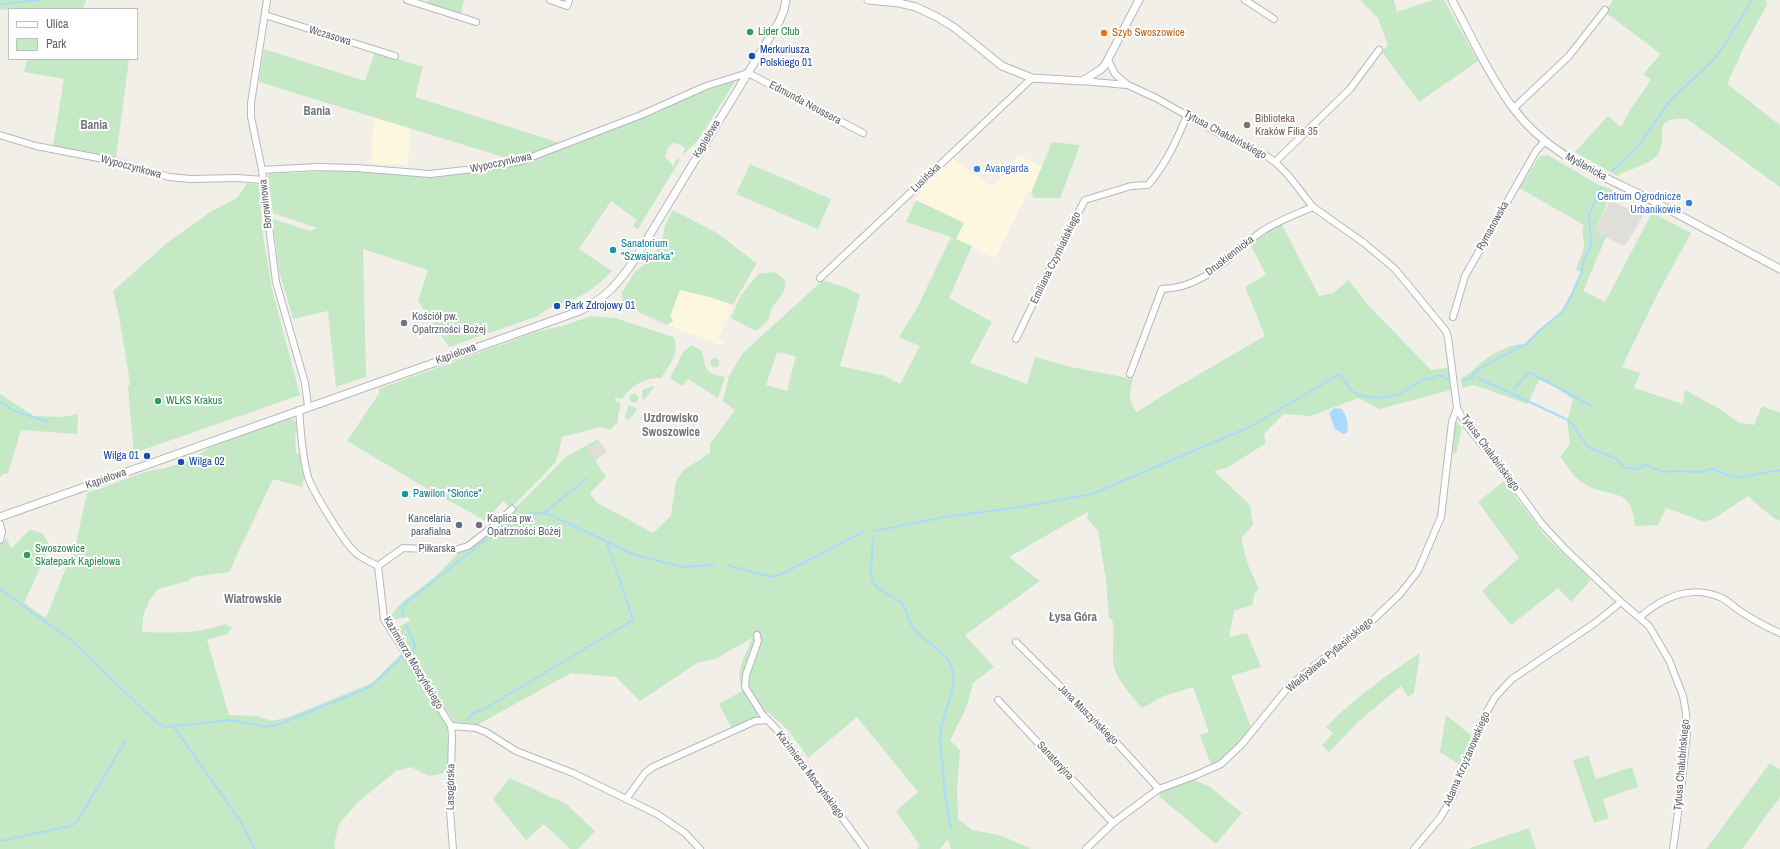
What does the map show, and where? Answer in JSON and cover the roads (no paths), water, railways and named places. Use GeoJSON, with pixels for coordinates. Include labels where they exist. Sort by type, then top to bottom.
{"type":"FeatureCollection","features":[{"type":"Feature","properties":{"kind":"street","name":"Borowinowa"},"geometry":{"type":"LineString","coordinates":[[267,0],[251,110],[264,180],[276,282],[305,383],[308,406]]}},
{"type":"Feature","properties":{"kind":"street"},"geometry":{"type":"LineString","coordinates":[[407,0],[476,22]]}},
{"type":"Feature","properties":{"kind":"street"},"geometry":{"type":"LineString","coordinates":[[550,0],[567,6],[569,0]]}},
{"type":"Feature","properties":{"kind":"street","name":"Kąpielowa"},"geometry":{"type":"LineString","coordinates":[[0,517],[308,406],[577,312],[599,300],[613,288],[627,271],[748,73],[783,13],[786,0]]}},
{"type":"Feature","properties":{"kind":"street","name":"Tytusa Chałubińskiego"},"geometry":{"type":"LineString","coordinates":[[868,0],[899,3],[916,7],[955,28],[1002,66],[1032,78],[1128,85]]}},
{"type":"Feature","properties":{"kind":"street"},"geometry":{"type":"LineString","coordinates":[[1082,81],[1100,70],[1108,60],[1139,0]]}},
{"type":"Feature","properties":{"kind":"street"},"geometry":{"type":"LineString","coordinates":[[1245,0],[1274,19]]}},
{"type":"Feature","properties":{"kind":"street","name":"Myślenicka"},"geometry":{"type":"LineString","coordinates":[[1452,0],[1478,50],[1514,108],[1545,140],[1566,157],[1584,168],[1780,268]]}},
{"type":"Feature","properties":{"kind":"street"},"geometry":{"type":"LineString","coordinates":[[1514,108],[1569,56],[1605,10]]}},
{"type":"Feature","properties":{"kind":"street","name":"Wczasowa"},"geometry":{"type":"LineString","coordinates":[[265,15],[395,56]]}},
{"type":"Feature","properties":{"kind":"street"},"geometry":{"type":"LineString","coordinates":[[1275,162],[1350,89],[1379,50]]}},
{"type":"Feature","properties":{"kind":"street","name":"Tytusa Chałubińskiego"},"geometry":{"type":"LineString","coordinates":[[1108,60],[1115,74],[1128,85],[1187,114],[1220,134],[1265,155],[1275,162],[1288,175],[1313,207],[1364,243],[1395,269],[1446,331],[1457,408],[1467,426],[1502,469],[1542,524],[1565,549],[1640,618],[1654,633],[1669,660],[1683,696],[1687,732],[1681,792],[1672,849]]}},
{"type":"Feature","properties":{"kind":"street","name":"Edmunda Neussera"},"geometry":{"type":"LineString","coordinates":[[748,73],[863,133]]}},
{"type":"Feature","properties":{"kind":"street","name":"Wypoczynkowa"},"geometry":{"type":"LineString","coordinates":[[262,170],[317,167],[356,168],[430,174],[474,169],[521,161],[641,115],[706,86],[748,73]]}},
{"type":"Feature","properties":{"kind":"street","name":"Lusińska"},"geometry":{"type":"LineString","coordinates":[[820,278],[1032,78]]}},
{"type":"Feature","properties":{"kind":"street","name":"Emiliana Czyrniańskiego"},"geometry":{"type":"LineString","coordinates":[[1016,339],[1064,237],[1085,200],[1131,186],[1148,185],[1159,172],[1173,146],[1187,114]]}},
{"type":"Feature","properties":{"kind":"street","name":"Wypoczynkowa"},"geometry":{"type":"LineString","coordinates":[[0,135],[36,146],[114,161],[169,177],[191,179],[236,178],[264,180]]}},
{"type":"Feature","properties":{"kind":"street","name":"Rymanowska"},"geometry":{"type":"LineString","coordinates":[[1453,317],[1465,276],[1536,151],[1545,140]]}},
{"type":"Feature","properties":{"kind":"street","name":"Druskiennicka"},"geometry":{"type":"LineString","coordinates":[[1130,374],[1162,289],[1178,288],[1211,274],[1260,233],[1278,221],[1313,207]]}},
{"type":"Feature","properties":{"kind":"street","name":"Władysława Pytlasińskiego"},"geometry":{"type":"LineString","coordinates":[[1086,849],[1113,823],[1159,789],[1221,764],[1242,744],[1289,686],[1374,619],[1400,594],[1418,571],[1441,517],[1452,422],[1457,408]]}},
{"type":"Feature","properties":{"kind":"street"},"geometry":{"type":"LineString","coordinates":[[299,410],[308,478],[313,488],[338,530],[356,553],[378,566]]}},
{"type":"Feature","properties":{"kind":"street","name":"Piłkarska"},"geometry":{"type":"LineString","coordinates":[[378,566],[403,548],[455,550],[468,546],[495,525],[512,509]]}},
{"type":"Feature","properties":{"kind":"street"},"geometry":{"type":"LineString","coordinates":[[0,524],[2,531],[0,540]]}},
{"type":"Feature","properties":{"kind":"street","name":"Kazimierza Moszyńskiego"},"geometry":{"type":"LineString","coordinates":[[378,566],[384,619],[451,726]]}},
{"type":"Feature","properties":{"kind":"street"},"geometry":{"type":"LineString","coordinates":[[1640,618],[1654,605],[1668,598],[1686,593],[1699,592],[1722,598],[1740,611],[1780,633]]}},
{"type":"Feature","properties":{"kind":"street","name":"Adama Krzyżanowskiego"},"geometry":{"type":"LineString","coordinates":[[1414,849],[1440,818],[1453,796],[1481,723],[1495,697],[1512,679],[1595,624],[1621,602]]}},
{"type":"Feature","properties":{"kind":"street"},"geometry":{"type":"LineString","coordinates":[[756,635],[758,641],[746,675],[745,687],[768,720]]}},
{"type":"Feature","properties":{"kind":"street","name":"Jana Muszyńskiego"},"geometry":{"type":"LineString","coordinates":[[1016,642],[1114,740],[1159,789]]}},
{"type":"Feature","properties":{"kind":"street","name":"Sanatoryjna"},"geometry":{"type":"LineString","coordinates":[[998,700],[1113,823]]}},
{"type":"Feature","properties":{"kind":"street","name":"Kazimierza Moszyńskiego"},"geometry":{"type":"LineString","coordinates":[[626,799],[641,777],[653,767],[755,721],[768,720],[781,734],[865,849]]}},
{"type":"Feature","properties":{"kind":"street"},"geometry":{"type":"LineString","coordinates":[[451,726],[476,728],[486,732],[516,751],[573,773],[657,814],[685,833],[700,849]]}},
{"type":"Feature","properties":{"kind":"street","name":"Lasogórska"},"geometry":{"type":"LineString","coordinates":[[451,726],[450,811],[453,849]]}},
{"type":"Feature","properties":{"kind":"water"},"geometry":{"type":"Polygon","coordinates":[[[1334,408],[1342,409],[1344,412],[1348,424],[1347,433],[1343,434],[1335,429],[1329,413],[1334,408]]]}},
{"type":"Feature","properties":{"kind":"waterway"},"geometry":{"type":"LineString","coordinates":[[0,4],[39,0]]}},
{"type":"Feature","properties":{"kind":"waterway"},"geometry":{"type":"LineString","coordinates":[[1612,171],[1637,148],[1669,102],[1713,60],[1723,47],[1752,0]]}},
{"type":"Feature","properties":{"kind":"waterway"},"geometry":{"type":"LineString","coordinates":[[1463,381],[1471,378],[1475,372],[1496,359],[1526,344],[1562,312],[1573,293],[1582,271],[1584,259],[1591,246],[1589,215],[1601,188]]}},
{"type":"Feature","properties":{"kind":"waterway"},"geometry":{"type":"LineString","coordinates":[[1515,388],[1529,372],[1590,405]]}},
{"type":"Feature","properties":{"kind":"waterway"},"geometry":{"type":"LineString","coordinates":[[875,531],[945,517],[1021,507],[1092,494],[1250,427],[1338,375],[1342,377],[1351,390],[1358,395],[1377,398],[1398,395],[1422,380],[1434,378],[1438,375],[1449,380]]}},
{"type":"Feature","properties":{"kind":"waterway"},"geometry":{"type":"LineString","coordinates":[[1478,378],[1564,418],[1573,424],[1578,434],[1588,447],[1617,459],[1623,467],[1635,469],[1645,465],[1663,472],[1700,472],[1711,469],[1728,475],[1741,477],[1780,470]]}},
{"type":"Feature","properties":{"kind":"waterway"},"geometry":{"type":"LineString","coordinates":[[0,402],[15,411],[48,422]]}},
{"type":"Feature","properties":{"kind":"waterway"},"geometry":{"type":"LineString","coordinates":[[544,513],[586,479]]}},
{"type":"Feature","properties":{"kind":"waterway"},"geometry":{"type":"LineString","coordinates":[[403,617],[402,608],[406,603],[502,527],[526,514],[544,513],[553,516],[635,555],[682,567],[714,565]]}},
{"type":"Feature","properties":{"kind":"waterway"},"geometry":{"type":"LineString","coordinates":[[727,565],[772,577],[782,574],[863,532]]}},
{"type":"Feature","properties":{"kind":"waterway"},"geometry":{"type":"LineString","coordinates":[[873,538],[871,572],[873,583],[879,589],[901,602],[907,612]]}},
{"type":"Feature","properties":{"kind":"waterway"},"geometry":{"type":"LineString","coordinates":[[467,720],[472,714],[486,708],[633,620],[607,543]]}},
{"type":"Feature","properties":{"kind":"waterway"},"geometry":{"type":"LineString","coordinates":[[0,589],[71,640],[157,723],[165,727],[230,720],[267,727],[280,724],[370,687],[402,657]]}},
{"type":"Feature","properties":{"kind":"waterway"},"geometry":{"type":"LineString","coordinates":[[907,615],[917,632],[946,657],[953,673],[951,695],[942,723],[940,738],[945,794],[951,827]]}},
{"type":"Feature","properties":{"kind":"waterway"},"geometry":{"type":"LineString","coordinates":[[406,625],[415,646],[412,653]]}},
{"type":"Feature","properties":{"kind":"waterway"},"geometry":{"type":"LineString","coordinates":[[174,727],[241,822],[255,849]]}},
{"type":"Feature","properties":{"kind":"waterway"},"geometry":{"type":"LineString","coordinates":[[0,841],[71,826],[78,820],[126,740]]}},
{"type":"Feature","properties":{"kind":"place","name":"Lider Club"},"geometry":{"type":"Point","coordinates":[750,32]}},
{"type":"Feature","properties":{"kind":"place","name":"Szyb Swoszowice"},"geometry":{"type":"Point","coordinates":[1104,33]}},
{"type":"Feature","properties":{"kind":"place","name":"Merkuriusza Polskiego 01"},"geometry":{"type":"Point","coordinates":[752,56]}},
{"type":"Feature","properties":{"kind":"place","name":"Biblioteka Kraków Filia 35"},"geometry":{"type":"Point","coordinates":[1247,125]}},
{"type":"Feature","properties":{"kind":"place","name":"Avangarda"},"geometry":{"type":"Point","coordinates":[977,169]}},
{"type":"Feature","properties":{"kind":"place","name":"Centrum Ogrodnicze Urbanikowie"},"geometry":{"type":"Point","coordinates":[1689,203]}},
{"type":"Feature","properties":{"kind":"place","name":"Sanatorium \"Szwajcarka\""},"geometry":{"type":"Point","coordinates":[613,250]}},
{"type":"Feature","properties":{"kind":"place","name":"Park Zdrojowy 01"},"geometry":{"type":"Point","coordinates":[557,306]}},
{"type":"Feature","properties":{"kind":"place","name":"Kościół pw. Opatrzności Bożej"},"geometry":{"type":"Point","coordinates":[404,323]}},
{"type":"Feature","properties":{"kind":"place","name":"WLKS Krakus"},"geometry":{"type":"Point","coordinates":[158,401]}},
{"type":"Feature","properties":{"kind":"place","name":"Wilga 01"},"geometry":{"type":"Point","coordinates":[147,456]}},
{"type":"Feature","properties":{"kind":"place","name":"Wilga 02"},"geometry":{"type":"Point","coordinates":[181,462]}},
{"type":"Feature","properties":{"kind":"place","name":"Pawilon \"Słońce\""},"geometry":{"type":"Point","coordinates":[405,494]}},
{"type":"Feature","properties":{"kind":"place","name":"Kancelaria parafialna"},"geometry":{"type":"Point","coordinates":[459,525]}},
{"type":"Feature","properties":{"kind":"place","name":"Kaplica pw. Opatrzności Bożej"},"geometry":{"type":"Point","coordinates":[479,525]}},
{"type":"Feature","properties":{"kind":"place","name":"Swoszowice Skatepark Kąpielowa"},"geometry":{"type":"Point","coordinates":[27,555]}},
{"type":"Feature","properties":{"kind":"district","name":"Bania"},"geometry":{"type":"Point","coordinates":[317,112]}},
{"type":"Feature","properties":{"kind":"district","name":"Bania"},"geometry":{"type":"Point","coordinates":[94,126]}},
{"type":"Feature","properties":{"kind":"district","name":"Uzdrowisko Swoszowice"},"geometry":{"type":"Point","coordinates":[671,426]}},
{"type":"Feature","properties":{"kind":"district","name":"Wiatrowskie"},"geometry":{"type":"Point","coordinates":[253,600]}},
{"type":"Feature","properties":{"kind":"district","name":"Łysa Góra"},"geometry":{"type":"Point","coordinates":[1073,618]}}]}
